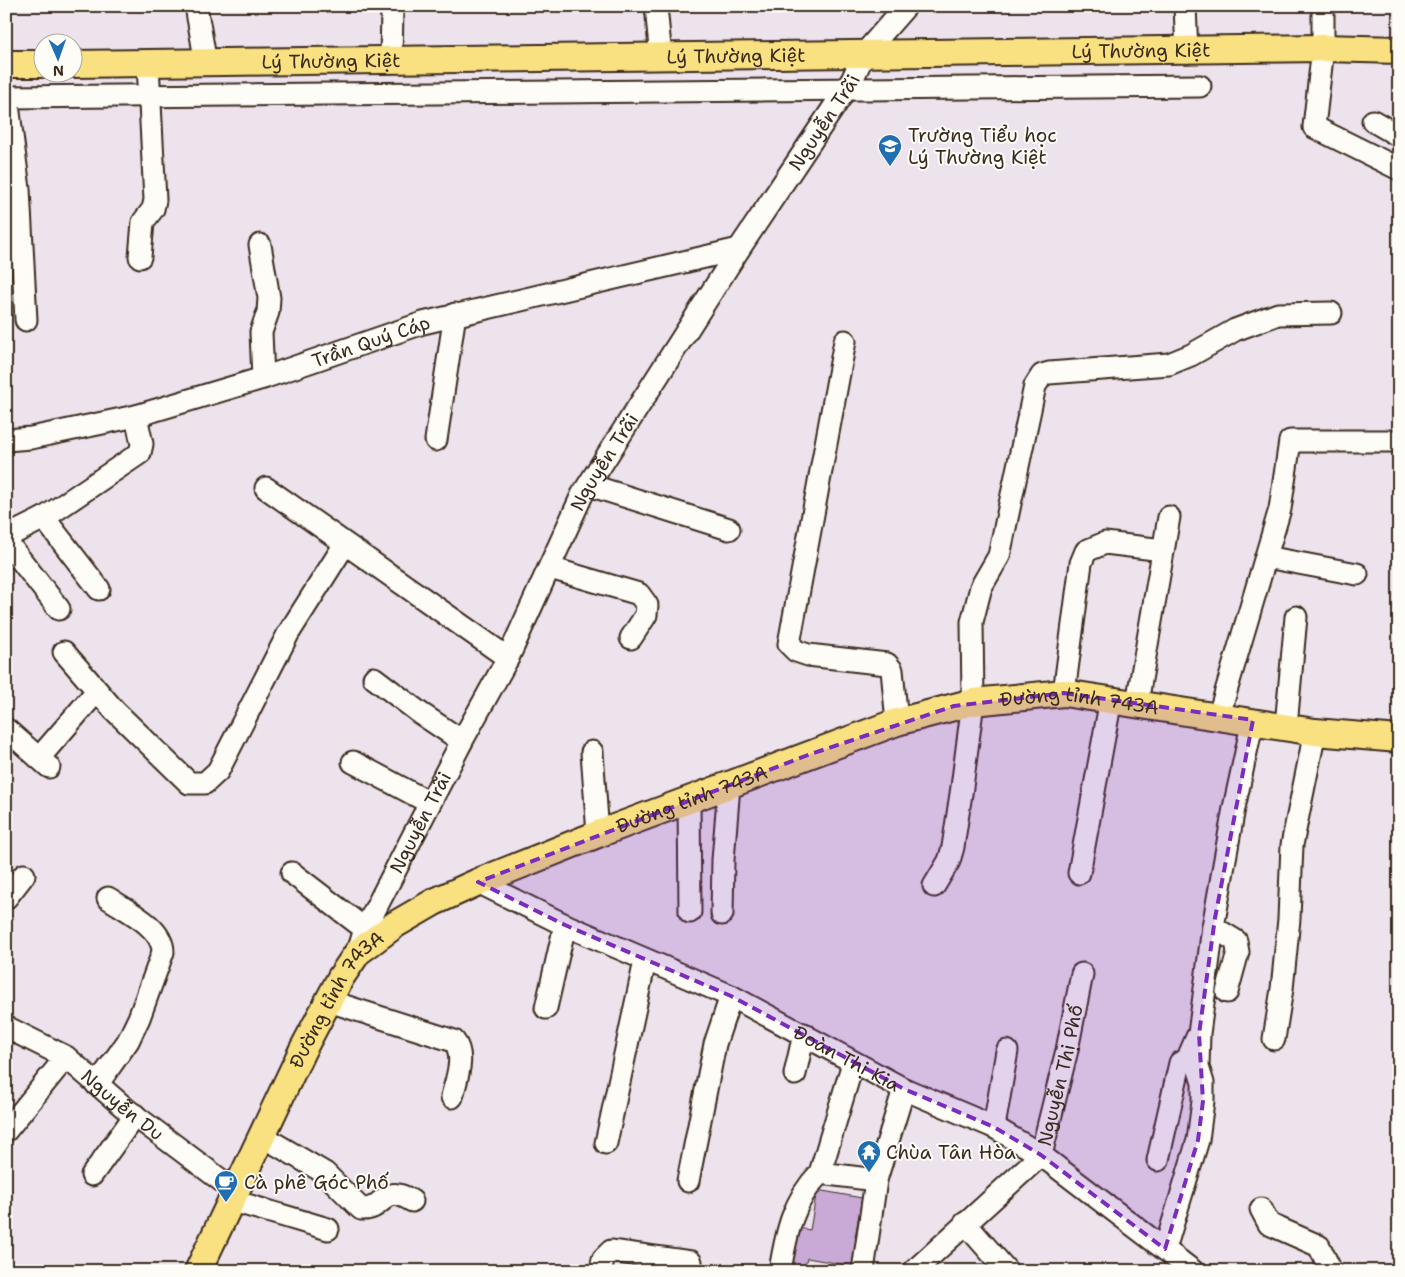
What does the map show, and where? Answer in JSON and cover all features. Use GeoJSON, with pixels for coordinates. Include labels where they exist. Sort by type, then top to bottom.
{"type":"FeatureCollection","features":[{"type":"Feature","properties":{"kind":"main road","name":"Lý Thường Kiệt"},"geometry":{"type":"LineString","coordinates":[[82,64],[206,64],[864,54],[1187,52],[1324,48],[1399,50]]}},
{"type":"Feature","properties":{"kind":"main road"},"geometry":{"type":"LineString","coordinates":[[6,64],[32,64]]}},
{"type":"Feature","properties":{"kind":"main road","name":"Đường tỉnh 743A"},"geometry":{"type":"LineString","coordinates":[[198,1271],[232,1195],[302,1051],[362,940],[434,902],[478,882],[598,834],[897,722],[973,702],[1064,693],[1253,720],[1316,732],[1399,739]]}},
{"type":"Feature","properties":{"kind":"street"},"geometry":{"type":"LineString","coordinates":[[196,6],[206,64]]}},
{"type":"Feature","properties":{"kind":"street"},"geometry":{"type":"LineString","coordinates":[[656,6],[661,58]]}},
{"type":"Feature","properties":{"kind":"street"},"geometry":{"type":"LineString","coordinates":[[1185,6],[1187,52]]}},
{"type":"Feature","properties":{"kind":"street"},"geometry":{"type":"LineString","coordinates":[[1323,6],[1324,48],[1314,127],[1399,169]]}},
{"type":"Feature","properties":{"kind":"street"},"geometry":{"type":"LineString","coordinates":[[391,61],[392,9]]}},
{"type":"Feature","properties":{"kind":"street","name":"Nguyễn Trãi"},"geometry":{"type":"LineString","coordinates":[[362,940],[462,741],[508,658],[589,485],[739,249],[846,90],[864,54],[898,11]]}},
{"type":"Feature","properties":{"kind":"street"},"geometry":{"type":"LineString","coordinates":[[140,257],[143,222],[153,209],[155,200],[148,64]]}},
{"type":"Feature","properties":{"kind":"street"},"geometry":{"type":"LineString","coordinates":[[26,320],[19,190],[7,97],[1200,86]]}},
{"type":"Feature","properties":{"kind":"street"},"geometry":{"type":"LineString","coordinates":[[1372,121],[1399,136]]}},
{"type":"Feature","properties":{"kind":"street"},"geometry":{"type":"LineString","coordinates":[[260,245],[269,298],[268,312],[261,332],[264,378]]}},
{"type":"Feature","properties":{"kind":"street","name":"Trần Quý Cáp"},"geometry":{"type":"LineString","coordinates":[[6,440],[31,438],[136,416],[264,378],[423,323],[455,314],[739,249]]}},
{"type":"Feature","properties":{"kind":"street"},"geometry":{"type":"LineString","coordinates":[[934,886],[949,861],[953,847],[973,702],[972,622],[981,587],[999,556],[1035,386],[1042,375],[1050,372],[1169,364],[1191,355],[1235,330],[1278,314],[1331,313]]}},
{"type":"Feature","properties":{"kind":"street"},"geometry":{"type":"LineString","coordinates":[[436,440],[455,314]]}},
{"type":"Feature","properties":{"kind":"street"},"geometry":{"type":"LineString","coordinates":[[846,341],[790,644],[796,651],[808,655],[887,664],[892,670],[897,722]]}},
{"type":"Feature","properties":{"kind":"street"},"geometry":{"type":"LineString","coordinates":[[60,609],[6,539],[44,518],[140,453],[142,444],[136,416]]}},
{"type":"Feature","properties":{"kind":"street"},"geometry":{"type":"LineString","coordinates":[[1219,715],[1280,510],[1290,441],[1399,441]]}},
{"type":"Feature","properties":{"kind":"street"},"geometry":{"type":"LineString","coordinates":[[589,485],[729,529]]}},
{"type":"Feature","properties":{"kind":"street"},"geometry":{"type":"LineString","coordinates":[[266,488],[508,658]]}},
{"type":"Feature","properties":{"kind":"street"},"geometry":{"type":"LineString","coordinates":[[1137,703],[1169,517]]}},
{"type":"Feature","properties":{"kind":"street"},"geometry":{"type":"LineString","coordinates":[[44,518],[99,589]]}},
{"type":"Feature","properties":{"kind":"street"},"geometry":{"type":"LineString","coordinates":[[1064,693],[1081,563],[1086,551],[1105,543],[1163,550]]}},
{"type":"Feature","properties":{"kind":"street"},"geometry":{"type":"LineString","coordinates":[[64,652],[114,710],[189,783],[205,783],[218,771],[288,634],[345,544]]}},
{"type":"Feature","properties":{"kind":"street"},"geometry":{"type":"LineString","coordinates":[[1266,557],[1357,574]]}},
{"type":"Feature","properties":{"kind":"street"},"geometry":{"type":"LineString","coordinates":[[550,568],[639,594],[647,606],[646,615],[631,638]]}},
{"type":"Feature","properties":{"kind":"street"},"geometry":{"type":"LineString","coordinates":[[1286,726],[1296,617]]}},
{"type":"Feature","properties":{"kind":"street"},"geometry":{"type":"LineString","coordinates":[[374,678],[420,713],[462,741]]}},
{"type":"Feature","properties":{"kind":"street"},"geometry":{"type":"LineString","coordinates":[[6,729],[44,763],[98,691]]}},
{"type":"Feature","properties":{"kind":"street"},"geometry":{"type":"LineString","coordinates":[[1079,873],[1111,699]]}},
{"type":"Feature","properties":{"kind":"street"},"geometry":{"type":"LineString","coordinates":[[1165,1249],[1198,1140],[1203,1101],[1203,1083],[1198,1067],[1198,1034],[1213,927],[1234,808],[1253,720]]}},
{"type":"Feature","properties":{"kind":"street"},"geometry":{"type":"LineString","coordinates":[[1274,1039],[1282,989],[1289,919],[1292,845],[1316,732]]}},
{"type":"Feature","properties":{"kind":"street"},"geometry":{"type":"LineString","coordinates":[[592,752],[598,834]]}},
{"type":"Feature","properties":{"kind":"street"},"geometry":{"type":"LineString","coordinates":[[353,762],[430,803]]}},
{"type":"Feature","properties":{"kind":"street"},"geometry":{"type":"LineString","coordinates":[[722,914],[723,860],[729,786]]}},
{"type":"Feature","properties":{"kind":"street"},"geometry":{"type":"LineString","coordinates":[[689,800],[690,912]]}},
{"type":"Feature","properties":{"kind":"street"},"geometry":{"type":"LineString","coordinates":[[292,873],[362,940]]}},
{"type":"Feature","properties":{"kind":"street"},"geometry":{"type":"LineString","coordinates":[[6,898],[24,875]]}},
{"type":"Feature","properties":{"kind":"street","name":"Đoàn Thị Kia"},"geometry":{"type":"LineString","coordinates":[[478,882],[565,925],[645,961],[731,996],[904,1089],[994,1127],[1041,1155],[1193,1271]]}},
{"type":"Feature","properties":{"kind":"street"},"geometry":{"type":"LineString","coordinates":[[97,1085],[128,1041],[139,1018],[164,952],[163,943],[156,932],[108,898]]}},
{"type":"Feature","properties":{"kind":"street"},"geometry":{"type":"LineString","coordinates":[[546,1008],[565,925]]}},
{"type":"Feature","properties":{"kind":"street"},"geometry":{"type":"LineString","coordinates":[[1213,927],[1236,941],[1238,952],[1227,992]]}},
{"type":"Feature","properties":{"kind":"street"},"geometry":{"type":"LineString","coordinates":[[606,1143],[645,961]]}},
{"type":"Feature","properties":{"kind":"street","name":"Nguyễn Thị Phố"},"geometry":{"type":"LineString","coordinates":[[914,1271],[1041,1155],[1067,1050],[1082,974]]}},
{"type":"Feature","properties":{"kind":"street"},"geometry":{"type":"LineString","coordinates":[[688,1181],[715,1044],[731,996]]}},
{"type":"Feature","properties":{"kind":"street"},"geometry":{"type":"LineString","coordinates":[[328,1001],[454,1041],[458,1046],[460,1059],[452,1097]]}},
{"type":"Feature","properties":{"kind":"street","name":"Nguyễn Du"},"geometry":{"type":"LineString","coordinates":[[6,1027],[66,1057],[97,1085],[232,1195],[328,1228]]}},
{"type":"Feature","properties":{"kind":"street"},"geometry":{"type":"LineString","coordinates":[[795,1074],[804,1034]]}},
{"type":"Feature","properties":{"kind":"street"},"geometry":{"type":"LineString","coordinates":[[1158,1160],[1180,1063],[1187,1060],[1198,1034]]}},
{"type":"Feature","properties":{"kind":"street"},"geometry":{"type":"LineString","coordinates":[[994,1127],[1007,1051]]}},
{"type":"Feature","properties":{"kind":"street"},"geometry":{"type":"LineString","coordinates":[[6,1131],[66,1057]]}},
{"type":"Feature","properties":{"kind":"street"},"geometry":{"type":"LineString","coordinates":[[780,1271],[791,1217],[807,1186],[820,1173],[853,1063]]}},
{"type":"Feature","properties":{"kind":"street"},"geometry":{"type":"LineString","coordinates":[[863,1271],[876,1180],[904,1089]]}},
{"type":"Feature","properties":{"kind":"street"},"geometry":{"type":"LineString","coordinates":[[92,1175],[135,1115]]}},
{"type":"Feature","properties":{"kind":"street"},"geometry":{"type":"LineString","coordinates":[[262,1136],[325,1173],[360,1209],[367,1210],[391,1194],[400,1194],[412,1201]]}},
{"type":"Feature","properties":{"kind":"street"},"geometry":{"type":"LineString","coordinates":[[820,1173],[876,1180]]}},
{"type":"Feature","properties":{"kind":"street"},"geometry":{"type":"LineString","coordinates":[[1261,1209],[1269,1224],[1319,1246],[1331,1271]]}},
{"type":"Feature","properties":{"kind":"street"},"geometry":{"type":"LineString","coordinates":[[965,1223],[1007,1271]]}},
{"type":"Feature","properties":{"kind":"street"},"geometry":{"type":"LineString","coordinates":[[601,1271],[603,1258],[612,1251],[691,1262]]}},
{"type":"Feature","properties":{"kind":"highlighted area"},"geometry":{"type":"Polygon","coordinates":[[[1064,693],[1253,720],[1215,918],[1199,1034],[1203,1101],[1198,1140],[1165,1249],[1041,1155],[994,1127],[904,1089],[731,996],[565,925],[478,882],[808,755],[954,706],[1064,693]]]}},
{"type":"Feature","properties":{"kind":"building"},"geometry":{"type":"Polygon","coordinates":[[[817,1190],[862,1198],[855,1237],[864,1239],[859,1267],[807,1258],[804,1271],[786,1271],[794,1227],[810,1230],[817,1190]]]}},
{"type":"Feature","properties":{"kind":"place","name":"Trường Tiểu học Lý Thường Kiệt"},"geometry":{"type":"Point","coordinates":[890,167]}},
{"type":"Feature","properties":{"kind":"place","name":"Chùa Tân Hòa"},"geometry":{"type":"Point","coordinates":[869,1173]}},
{"type":"Feature","properties":{"kind":"place","name":"Cà phê Góc Phố"},"geometry":{"type":"Point","coordinates":[226,1203]}}]}
